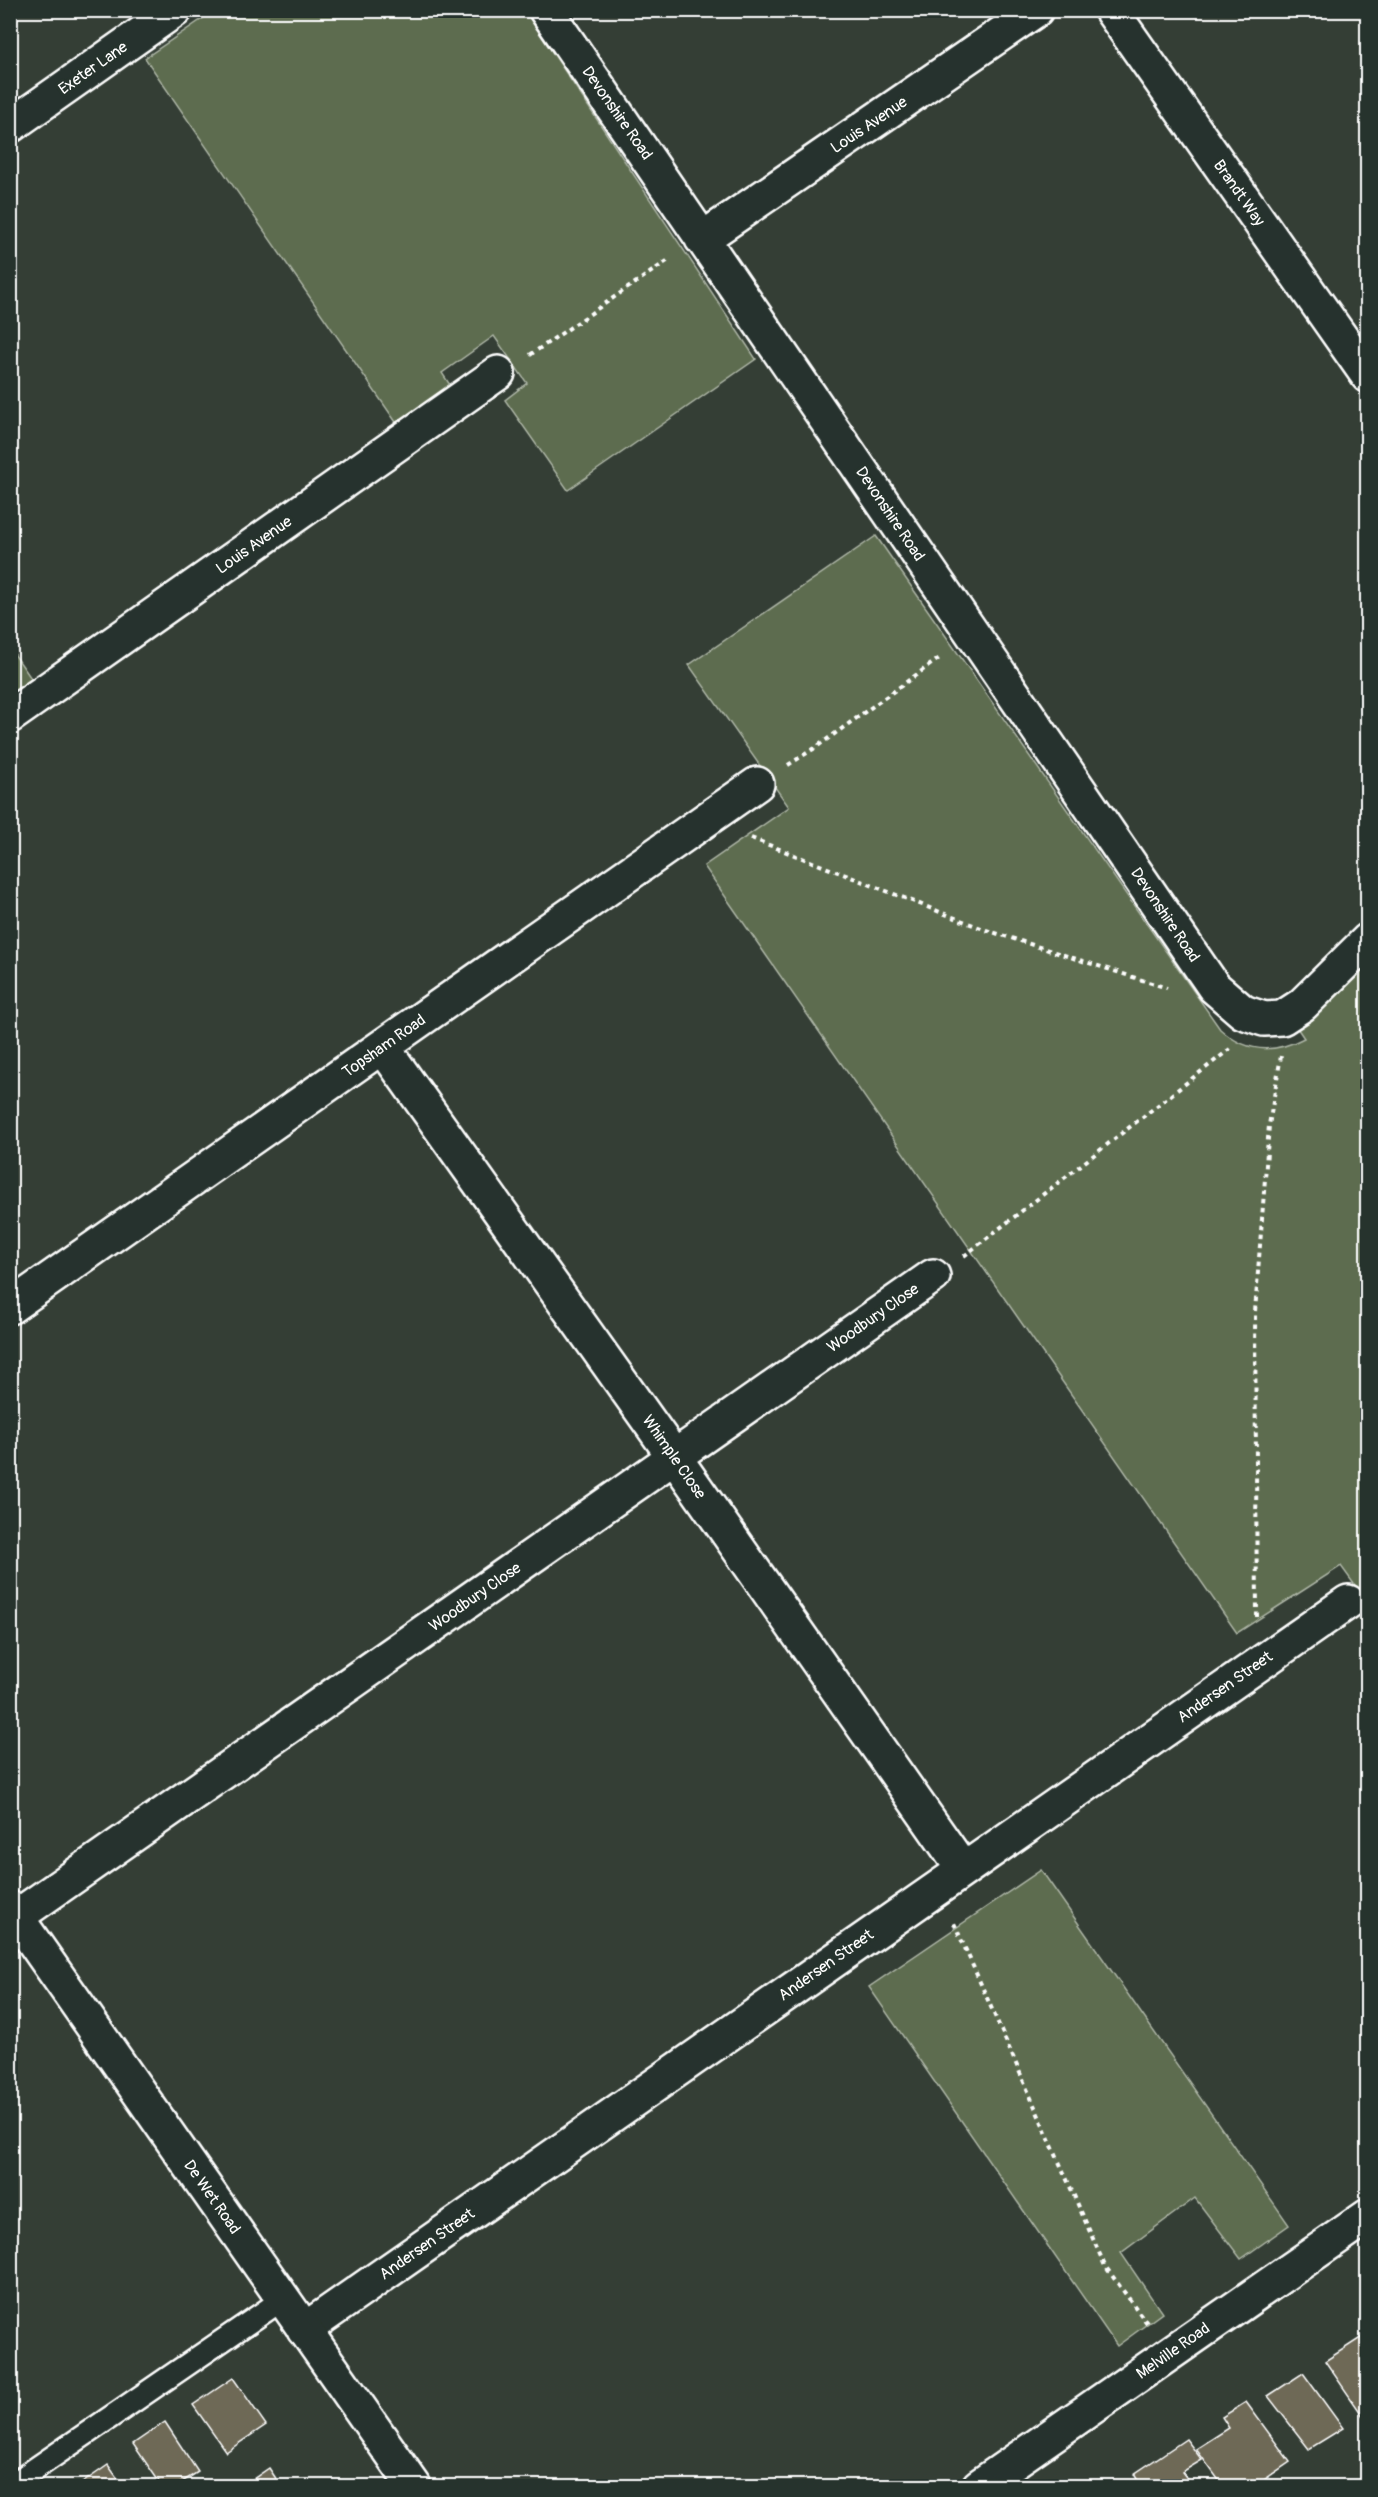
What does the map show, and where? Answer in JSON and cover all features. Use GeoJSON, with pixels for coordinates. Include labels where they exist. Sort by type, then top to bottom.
{"type":"FeatureCollection","features":[{"type":"Feature","properties":{"kind":"street","name":"Exeter Lane"},"geometry":{"type":"LineString","coordinates":[[10,126],[175,10]]}},
{"type":"Feature","properties":{"kind":"street","name":"Devonshire Road"},"geometry":{"type":"LineString","coordinates":[[546,10],[1214,987],[1263,1016]]}},
{"type":"Feature","properties":{"kind":"street","name":"Louis Avenue"},"geometry":{"type":"LineString","coordinates":[[702,239],[1036,10]]}},
{"type":"Feature","properties":{"kind":"street","name":"Brandt Way"},"geometry":{"type":"LineString","coordinates":[[1111,10],[1368,376]]}},
{"type":"Feature","properties":{"kind":"street","name":"Louis Avenue"},"geometry":{"type":"LineString","coordinates":[[10,716],[498,373]]}},
{"type":"Feature","properties":{"kind":"street","name":"Topsham Road"},"geometry":{"type":"LineString","coordinates":[[10,1307],[757,784]]}},
{"type":"Feature","properties":{"kind":"street"},"geometry":{"type":"LineString","coordinates":[[1263,1016],[1302,1005],[1368,940]]}},
{"type":"Feature","properties":{"kind":"street","name":"Whimple Close"},"geometry":{"type":"LineString","coordinates":[[383,1047],[963,1869]]}},
{"type":"Feature","properties":{"kind":"street","name":"Woodbury Close"},"geometry":{"type":"LineString","coordinates":[[13,1912],[675,1458],[933,1276]]}},
{"type":"Feature","properties":{"kind":"street","name":"Andersen Street"},"geometry":{"type":"LineString","coordinates":[[304,2330],[1348,1602]]}},
{"type":"Feature","properties":{"kind":"street","name":"De Wet Road"},"geometry":{"type":"LineString","coordinates":[[13,1912],[414,2487]]}},
{"type":"Feature","properties":{"kind":"street","name":"Melville Road"},"geometry":{"type":"LineString","coordinates":[[979,2487],[1368,2216]]}},
{"type":"Feature","properties":{"kind":"lane"},"geometry":{"type":"LineString","coordinates":[[10,2486],[283,2299]]}},
{"type":"Feature","properties":{"kind":"path"},"geometry":{"type":"LineString","coordinates":[[498,373],[544,347],[653,270],[702,239]]}},
{"type":"Feature","properties":{"kind":"path"},"geometry":{"type":"LineString","coordinates":[[757,784],[815,748],[925,670],[971,632]]}},
{"type":"Feature","properties":{"kind":"path"},"geometry":{"type":"LineString","coordinates":[[717,812],[750,838],[986,930],[1174,991],[1214,987]]}},
{"type":"Feature","properties":{"kind":"path"},"geometry":{"type":"LineString","coordinates":[[933,1276],[973,1251],[1227,1051],[1263,1016],[1281,1068],[1269,1125],[1255,1312],[1257,1621],[1267,1658]]}},
{"type":"Feature","properties":{"kind":"path"},"geometry":{"type":"LineString","coordinates":[[932,1890],[958,1930],[993,2015],[1105,2266],[1170,2352]]}},
{"type":"Feature","properties":{"kind":"green space"},"geometry":{"type":"Polygon","coordinates":[[[214,11],[525,11],[756,359],[568,490],[505,400],[527,383],[494,336],[442,373],[454,391],[400,428],[145,58],[214,11]]]}},
{"type":"Feature","properties":{"kind":"green space"},"geometry":{"type":"Polygon","coordinates":[[[876,536],[1220,1029],[1250,1047],[1271,1049],[1304,1038],[1285,1010],[1367,930],[1367,1602],[1341,1566],[1237,1633],[704,866],[789,807],[689,665],[876,536]]]}},
{"type":"Feature","properties":{"kind":"green space"},"geometry":{"type":"Polygon","coordinates":[[[10,648],[33,681],[10,697],[10,648]]]}},
{"type":"Feature","properties":{"kind":"green space"},"geometry":{"type":"Polygon","coordinates":[[[1041,1870],[1289,2225],[1241,2259],[1195,2198],[1121,2253],[1162,2313],[1117,2346],[869,1987],[1041,1870]]]}},
{"type":"Feature","properties":{"kind":"building"},"geometry":{"type":"Polygon","coordinates":[[[1362,2337],[1368,2346],[1367,2422],[1325,2361],[1362,2337]]]}},
{"type":"Feature","properties":{"kind":"building"},"geometry":{"type":"Polygon","coordinates":[[[1303,2373],[1343,2428],[1309,2449],[1268,2396],[1303,2373]]]}},
{"type":"Feature","properties":{"kind":"building"},"geometry":{"type":"Polygon","coordinates":[[[233,2378],[266,2425],[226,2452],[193,2405],[233,2378]]]}},
{"type":"Feature","properties":{"kind":"building"},"geometry":{"type":"Polygon","coordinates":[[[1246,2402],[1290,2462],[1255,2486],[1223,2486],[1196,2449],[1229,2428],[1222,2417],[1246,2402]]]}},
{"type":"Feature","properties":{"kind":"building"},"geometry":{"type":"Polygon","coordinates":[[[165,2422],[198,2472],[176,2486],[162,2486],[133,2444],[165,2422]]]}},
{"type":"Feature","properties":{"kind":"building"},"geometry":{"type":"Polygon","coordinates":[[[1186,2439],[1202,2460],[1182,2472],[1193,2486],[1141,2486],[1134,2474],[1186,2439]]]}},
{"type":"Feature","properties":{"kind":"building"},"geometry":{"type":"Polygon","coordinates":[[[108,2465],[123,2486],[78,2486],[108,2465]]]}},
{"type":"Feature","properties":{"kind":"building"},"geometry":{"type":"Polygon","coordinates":[[[269,2468],[281,2486],[243,2486],[269,2468]]]}}]}
